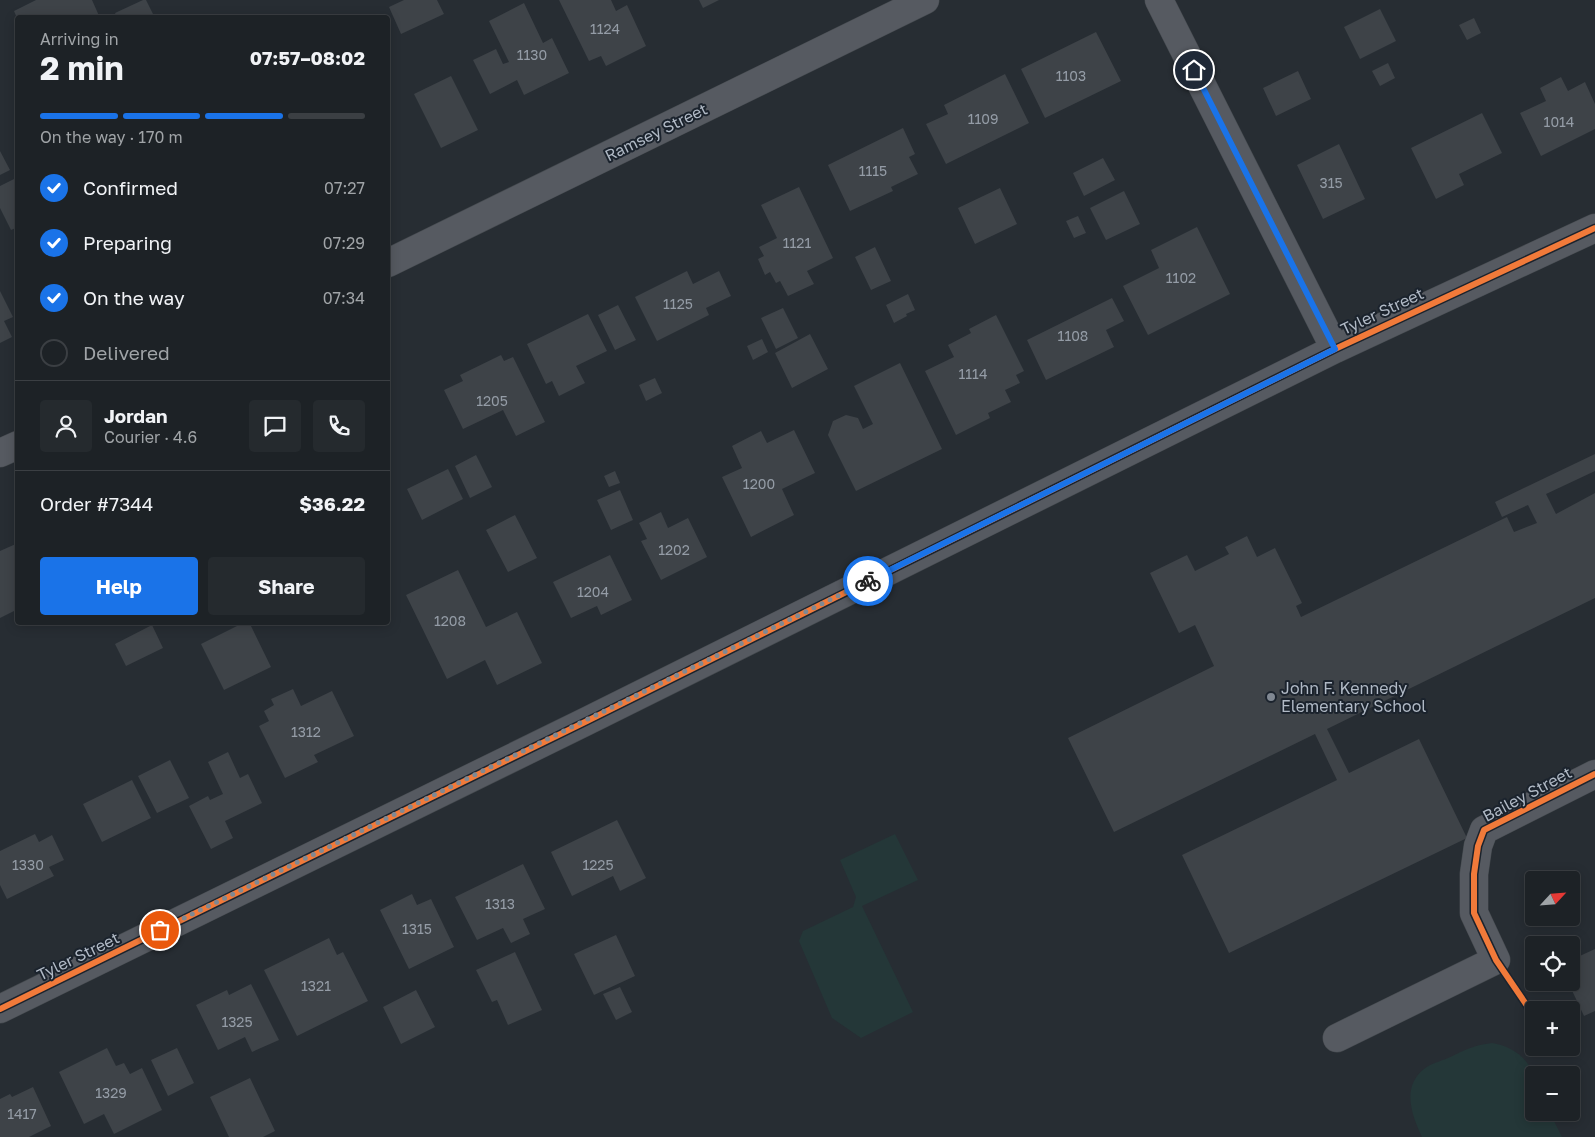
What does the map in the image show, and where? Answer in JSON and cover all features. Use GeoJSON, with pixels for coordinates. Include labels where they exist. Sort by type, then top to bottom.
{"type":"FeatureCollection","features":[{"type":"Feature","properties":{"kind":"street","name":"Ramsey Street"},"geometry":{"type":"LineString","coordinates":[[390,262],[925,0]]}},
{"type":"Feature","properties":{"kind":"street"},"geometry":{"type":"LineString","coordinates":[[1159,0],[1335,349]]}},
{"type":"Feature","properties":{"kind":"street","name":"Tyler Street"},"geometry":{"type":"LineString","coordinates":[[0,1009],[1335,349],[1595,228]]}},
{"type":"Feature","properties":{"kind":"street"},"geometry":{"type":"LineString","coordinates":[[0,453],[15,446]]}},
{"type":"Feature","properties":{"kind":"street","name":"Bailey Street"},"geometry":{"type":"LineString","coordinates":[[1337,1038],[1496,960],[1474,913],[1474,874],[1478,846],[1484,830],[1595,774]]}},
{"type":"Feature","properties":{"kind":"shaded area"},"geometry":{"type":"Polygon","coordinates":[[[895,834],[918,880],[862,906],[913,1012],[861,1038],[832,1018],[799,941],[803,931],[853,907],[856,897],[840,860],[895,834]]]}},
{"type":"Feature","properties":{"kind":"shaded area"},"geometry":{"type":"Polygon","coordinates":[[[1492,1043],[1507,1047],[1525,1060],[1529,1066],[1525,1066],[1525,1121],[1554,1121],[1562,1137],[1422,1137],[1412,1111],[1411,1102],[1413,1084],[1417,1076],[1432,1064],[1480,1045],[1492,1043]]]}},
{"type":"Feature","properties":{"kind":"building"},"geometry":{"type":"Polygon","coordinates":[[[36,0],[92,0],[99,15],[16,15],[14,11],[36,0]]]}},
{"type":"Feature","properties":{"kind":"building"},"geometry":{"type":"Polygon","coordinates":[[[146,0],[154,15],[116,15],[115,13],[146,0]]]}},
{"type":"Feature","properties":{"kind":"building"},"geometry":{"type":"Polygon","coordinates":[[[404,0],[437,0],[444,14],[401,34],[389,7],[404,0]]]}},
{"type":"Feature","properties":{"kind":"building"},"geometry":{"type":"Polygon","coordinates":[[[559,0],[611,0],[616,11],[627,5],[646,46],[606,66],[601,56],[589,61],[559,0]]]}},
{"type":"Feature","properties":{"kind":"building"},"geometry":{"type":"Polygon","coordinates":[[[699,0],[719,0],[703,8],[699,0]]]}},
{"type":"Feature","properties":{"kind":"building"},"geometry":{"type":"Polygon","coordinates":[[[524,3],[543,43],[552,38],[569,73],[524,95],[517,80],[490,94],[473,60],[496,49],[503,64],[509,62],[489,21],[524,3]]]}},
{"type":"Feature","properties":{"kind":"building"},"geometry":{"type":"Polygon","coordinates":[[[1380,9],[1396,41],[1360,59],[1344,27],[1380,9]]]}},
{"type":"Feature","properties":{"kind":"building"},"geometry":{"type":"Polygon","coordinates":[[[1474,18],[1481,33],[1467,40],[1459,25],[1474,18]]]}},
{"type":"Feature","properties":{"kind":"building"},"geometry":{"type":"Polygon","coordinates":[[[1096,32],[1121,81],[1045,118],[1021,69],[1096,32]]]}},
{"type":"Feature","properties":{"kind":"building"},"geometry":{"type":"Polygon","coordinates":[[[1388,63],[1395,78],[1380,86],[1372,71],[1388,63]]]}},
{"type":"Feature","properties":{"kind":"building"},"geometry":{"type":"Polygon","coordinates":[[[1298,71],[1311,99],[1276,116],[1263,88],[1298,71]]]}},
{"type":"Feature","properties":{"kind":"building"},"geometry":{"type":"Polygon","coordinates":[[[1005,74],[1029,123],[946,164],[926,124],[948,114],[944,105],[1005,74]]]}},
{"type":"Feature","properties":{"kind":"building"},"geometry":{"type":"Polygon","coordinates":[[[451,76],[478,130],[441,148],[414,94],[451,76]]]}},
{"type":"Feature","properties":{"kind":"building"},"geometry":{"type":"Polygon","coordinates":[[[1561,77],[1568,91],[1585,82],[1595,104],[1595,129],[1541,156],[1520,113],[1546,101],[1540,88],[1561,77]]]}},
{"type":"Feature","properties":{"kind":"building"},"geometry":{"type":"Polygon","coordinates":[[[1482,113],[1502,153],[1459,174],[1464,185],[1436,199],[1411,148],[1482,113]]]}},
{"type":"Feature","properties":{"kind":"building"},"geometry":{"type":"Polygon","coordinates":[[[903,128],[915,154],[909,157],[918,174],[891,187],[893,191],[850,211],[828,165],[903,128]]]}},
{"type":"Feature","properties":{"kind":"building"},"geometry":{"type":"Polygon","coordinates":[[[1339,144],[1365,199],[1323,219],[1297,165],[1339,144]]]}},
{"type":"Feature","properties":{"kind":"building"},"geometry":{"type":"Polygon","coordinates":[[[0,151],[10,170],[0,175],[0,151]]]}},
{"type":"Feature","properties":{"kind":"building"},"geometry":{"type":"Polygon","coordinates":[[[1103,158],[1115,180],[1084,196],[1073,173],[1103,158]]]}},
{"type":"Feature","properties":{"kind":"building"},"geometry":{"type":"Polygon","coordinates":[[[15,178],[15,228],[11,230],[0,208],[0,186],[15,178]]]}},
{"type":"Feature","properties":{"kind":"building"},"geometry":{"type":"Polygon","coordinates":[[[799,187],[833,258],[807,271],[814,284],[788,296],[780,281],[776,283],[770,272],[765,275],[758,259],[764,256],[759,247],[777,238],[761,205],[799,187]]]}},
{"type":"Feature","properties":{"kind":"building"},"geometry":{"type":"Polygon","coordinates":[[[1000,188],[1017,224],[975,244],[958,208],[1000,188]]]}},
{"type":"Feature","properties":{"kind":"building"},"geometry":{"type":"Polygon","coordinates":[[[1124,191],[1140,224],[1106,240],[1090,208],[1124,191]]]}},
{"type":"Feature","properties":{"kind":"building"},"geometry":{"type":"Polygon","coordinates":[[[1078,216],[1086,233],[1074,238],[1066,221],[1078,216]]]}},
{"type":"Feature","properties":{"kind":"building"},"geometry":{"type":"Polygon","coordinates":[[[1197,227],[1230,294],[1148,335],[1123,286],[1159,268],[1151,250],[1197,227]]]}},
{"type":"Feature","properties":{"kind":"building"},"geometry":{"type":"Polygon","coordinates":[[[875,247],[891,281],[871,290],[855,257],[875,247]]]}},
{"type":"Feature","properties":{"kind":"building"},"geometry":{"type":"Polygon","coordinates":[[[687,271],[693,284],[719,271],[731,296],[706,308],[709,315],[657,341],[635,297],[687,271]]]}},
{"type":"Feature","properties":{"kind":"building"},"geometry":{"type":"Polygon","coordinates":[[[0,291],[13,317],[4,321],[12,337],[0,343],[0,291]]]}},
{"type":"Feature","properties":{"kind":"building"},"geometry":{"type":"Polygon","coordinates":[[[908,294],[915,310],[894,323],[886,305],[908,294]]]}},
{"type":"Feature","properties":{"kind":"building"},"geometry":{"type":"Polygon","coordinates":[[[1112,298],[1124,321],[1106,330],[1114,347],[1046,380],[1027,340],[1112,298]]]}},
{"type":"Feature","properties":{"kind":"building"},"geometry":{"type":"Polygon","coordinates":[[[618,305],[636,340],[615,350],[598,315],[618,305]]]}},
{"type":"Feature","properties":{"kind":"building"},"geometry":{"type":"Polygon","coordinates":[[[783,308],[798,338],[776,349],[761,318],[783,308]]]}},
{"type":"Feature","properties":{"kind":"building"},"geometry":{"type":"Polygon","coordinates":[[[588,314],[607,351],[576,366],[585,383],[559,396],[552,381],[546,384],[527,344],[588,314]]]}},
{"type":"Feature","properties":{"kind":"building"},"geometry":{"type":"Polygon","coordinates":[[[996,315],[1024,371],[1016,375],[1020,383],[1005,390],[1011,402],[988,413],[990,418],[956,435],[925,371],[954,357],[948,345],[971,333],[969,329],[996,315]]]}},
{"type":"Feature","properties":{"kind":"building"},"geometry":{"type":"Polygon","coordinates":[[[810,334],[828,369],[792,388],[775,353],[810,334]]]}},
{"type":"Feature","properties":{"kind":"building"},"geometry":{"type":"Polygon","coordinates":[[[762,339],[768,352],[753,360],[747,346],[762,339]]]}},
{"type":"Feature","properties":{"kind":"building"},"geometry":{"type":"Polygon","coordinates":[[[501,355],[504,361],[513,357],[545,422],[516,436],[503,410],[463,429],[444,390],[463,381],[460,375],[501,355]]]}},
{"type":"Feature","properties":{"kind":"building"},"geometry":{"type":"Polygon","coordinates":[[[900,363],[942,449],[856,491],[828,435],[833,421],[846,415],[858,418],[863,429],[873,424],[854,386],[900,363]]]}},
{"type":"Feature","properties":{"kind":"building"},"geometry":{"type":"Polygon","coordinates":[[[655,378],[662,393],[646,401],[639,385],[655,378]]]}},
{"type":"Feature","properties":{"kind":"building"},"geometry":{"type":"Polygon","coordinates":[[[794,430],[815,473],[782,489],[794,515],[751,537],[722,477],[742,468],[732,446],[761,431],[767,443],[794,430]]]}},
{"type":"Feature","properties":{"kind":"building","name":"John F. Kennedy Elementary School"},"geometry":{"type":"Polygon","coordinates":[[[1595,454],[1595,471],[1546,494],[1556,514],[1595,493],[1595,598],[1327,729],[1349,773],[1419,739],[1467,838],[1229,953],[1182,855],[1337,780],[1315,734],[1114,832],[1068,738],[1214,666],[1195,625],[1179,633],[1150,573],[1187,555],[1195,571],[1229,554],[1225,547],[1247,536],[1257,557],[1275,548],[1302,603],[1296,606],[1301,617],[1507,517],[1514,532],[1537,523],[1528,505],[1502,517],[1495,502],[1595,454]]]}},
{"type":"Feature","properties":{"kind":"building"},"geometry":{"type":"Polygon","coordinates":[[[476,455],[492,487],[470,498],[455,466],[476,455]]]}},
{"type":"Feature","properties":{"kind":"building"},"geometry":{"type":"Polygon","coordinates":[[[448,469],[463,499],[422,520],[407,489],[448,469]]]}},
{"type":"Feature","properties":{"kind":"building"},"geometry":{"type":"Polygon","coordinates":[[[615,471],[620,483],[609,487],[604,476],[615,471]]]}},
{"type":"Feature","properties":{"kind":"building"},"geometry":{"type":"Polygon","coordinates":[[[620,490],[633,520],[611,530],[597,500],[620,490]]]}},
{"type":"Feature","properties":{"kind":"building"},"geometry":{"type":"Polygon","coordinates":[[[661,512],[668,528],[688,518],[707,557],[661,580],[641,541],[647,539],[639,523],[661,512]]]}},
{"type":"Feature","properties":{"kind":"building"},"geometry":{"type":"Polygon","coordinates":[[[515,515],[537,558],[508,572],[486,530],[515,515]]]}},
{"type":"Feature","properties":{"kind":"building"},"geometry":{"type":"Polygon","coordinates":[[[15,544],[15,610],[0,618],[0,551],[15,544]]]}},
{"type":"Feature","properties":{"kind":"building"},"geometry":{"type":"Polygon","coordinates":[[[610,555],[632,600],[601,615],[597,606],[571,618],[553,582],[610,555]]]}},
{"type":"Feature","properties":{"kind":"building"},"geometry":{"type":"Polygon","coordinates":[[[458,570],[486,627],[517,612],[542,663],[497,685],[485,660],[447,679],[406,595],[458,570]]]}},
{"type":"Feature","properties":{"kind":"building"},"geometry":{"type":"Polygon","coordinates":[[[152,625],[163,648],[126,666],[115,644],[152,625]]]}},
{"type":"Feature","properties":{"kind":"building"},"geometry":{"type":"Polygon","coordinates":[[[239,625],[250,625],[271,667],[224,690],[201,644],[239,625]]]}},
{"type":"Feature","properties":{"kind":"building"},"geometry":{"type":"Polygon","coordinates":[[[293,689],[301,706],[332,691],[354,736],[314,755],[318,762],[285,778],[259,726],[269,721],[264,711],[274,705],[271,699],[293,689]]]}},
{"type":"Feature","properties":{"kind":"building"},"geometry":{"type":"Polygon","coordinates":[[[228,752],[240,778],[248,774],[262,803],[225,821],[233,838],[211,849],[189,806],[208,796],[210,800],[223,794],[208,762],[228,752]]]}},
{"type":"Feature","properties":{"kind":"building"},"geometry":{"type":"Polygon","coordinates":[[[170,760],[189,798],[157,813],[138,776],[170,760]]]}},
{"type":"Feature","properties":{"kind":"building"},"geometry":{"type":"Polygon","coordinates":[[[132,780],[151,818],[102,842],[83,804],[132,780]]]}},
{"type":"Feature","properties":{"kind":"building"},"geometry":{"type":"Polygon","coordinates":[[[617,820],[646,878],[620,891],[613,876],[572,896],[551,852],[617,820]]]}},
{"type":"Feature","properties":{"kind":"building"},"geometry":{"type":"Polygon","coordinates":[[[35,834],[39,842],[52,835],[64,860],[49,867],[54,876],[7,899],[0,885],[0,851],[35,834]]]}},
{"type":"Feature","properties":{"kind":"building"},"geometry":{"type":"Polygon","coordinates":[[[523,864],[545,909],[523,919],[530,934],[511,943],[503,928],[477,940],[455,897],[523,864]]]}},
{"type":"Feature","properties":{"kind":"building"},"geometry":{"type":"Polygon","coordinates":[[[412,894],[417,905],[431,899],[454,947],[409,969],[380,910],[412,894]]]}},
{"type":"Feature","properties":{"kind":"building"},"geometry":{"type":"Polygon","coordinates":[[[616,935],[635,976],[594,995],[574,954],[616,935]]]}},
{"type":"Feature","properties":{"kind":"building"},"geometry":{"type":"Polygon","coordinates":[[[329,938],[337,955],[343,952],[368,1001],[297,1036],[264,970],[329,938]]]}},
{"type":"Feature","properties":{"kind":"building"},"geometry":{"type":"Polygon","coordinates":[[[1595,949],[1595,1011],[1584,1016],[1580,1008],[1580,1001],[1577,1001],[1572,991],[1580,991],[1580,956],[1595,949]]]}},
{"type":"Feature","properties":{"kind":"building"},"geometry":{"type":"Polygon","coordinates":[[[515,952],[542,1010],[508,1025],[497,1000],[492,1002],[476,970],[515,952]]]}},
{"type":"Feature","properties":{"kind":"building"},"geometry":{"type":"Polygon","coordinates":[[[251,984],[279,1040],[252,1052],[245,1037],[218,1050],[196,1005],[227,990],[229,995],[251,984]]]}},
{"type":"Feature","properties":{"kind":"building"},"geometry":{"type":"Polygon","coordinates":[[[620,987],[632,1012],[616,1020],[603,994],[620,987]]]}},
{"type":"Feature","properties":{"kind":"building"},"geometry":{"type":"Polygon","coordinates":[[[416,990],[435,1027],[401,1044],[383,1007],[416,990]]]}},
{"type":"Feature","properties":{"kind":"building"},"geometry":{"type":"Polygon","coordinates":[[[107,1048],[116,1066],[124,1063],[130,1074],[142,1068],[162,1110],[114,1134],[104,1114],[84,1124],[59,1072],[107,1048]]]}},
{"type":"Feature","properties":{"kind":"building"},"geometry":{"type":"Polygon","coordinates":[[[177,1048],[194,1083],[168,1096],[151,1060],[177,1048]]]}},
{"type":"Feature","properties":{"kind":"building"},"geometry":{"type":"Polygon","coordinates":[[[250,1078],[275,1131],[263,1137],[229,1137],[210,1097],[250,1078]]]}},
{"type":"Feature","properties":{"kind":"building"},"geometry":{"type":"Polygon","coordinates":[[[33,1087],[51,1126],[29,1137],[0,1137],[0,1099],[10,1094],[12,1097],[33,1087]]]}},
{"type":"Feature","properties":{"kind":"cycle path"},"geometry":{"type":"LineString","coordinates":[[0,1009],[587,721],[1335,349],[1595,228]]}},
{"type":"Feature","properties":{"kind":"cycle path"},"geometry":{"type":"LineString","coordinates":[[1525,1003],[1496,960],[1474,913],[1474,874],[1478,846],[1484,830],[1595,774]]}},
{"type":"Feature","properties":{"kind":"way so far"},"geometry":{"type":"LineString","coordinates":[[160,930],[868,581]]}},
{"type":"Feature","properties":{"kind":"place","name":"John F. Kennedy Elementary School"},"geometry":{"type":"Point","coordinates":[1271,697]}},
{"type":"Feature","properties":{"kind":"route"},"geometry":{"type":"LineString","coordinates":[[868,581],[1335,349],[1194,70]]}}]}
